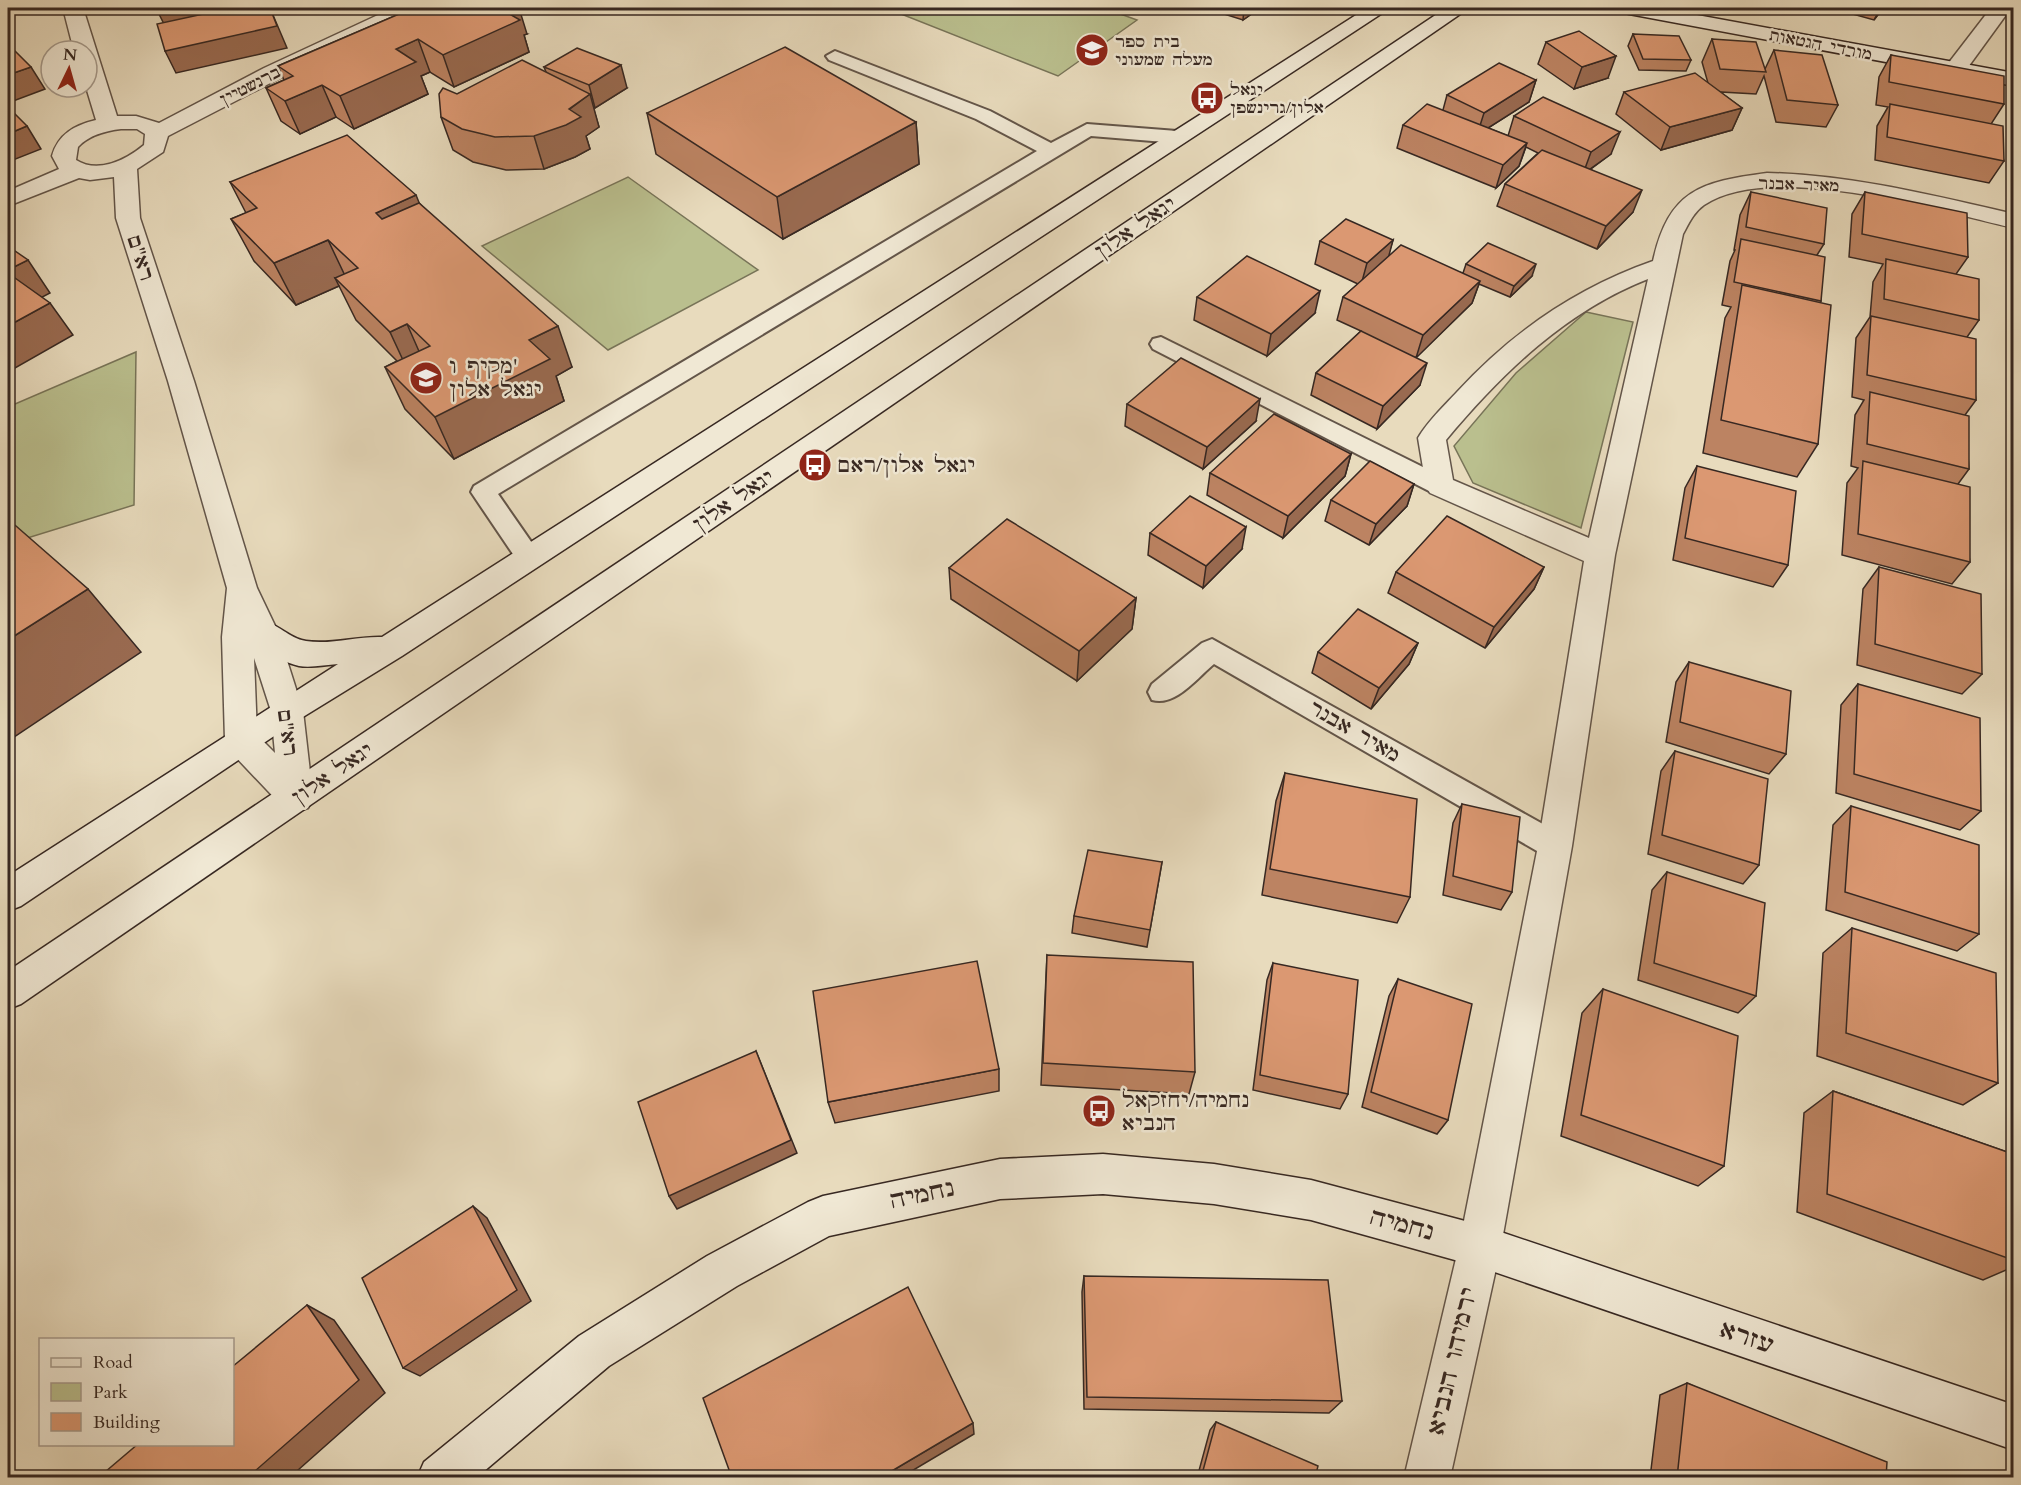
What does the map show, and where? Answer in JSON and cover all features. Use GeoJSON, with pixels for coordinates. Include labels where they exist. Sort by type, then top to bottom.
{"type":"FeatureCollection","features":[{"type":"Feature","properties":{"kind":"street"},"geometry":{"type":"LineString","coordinates":[[73,8],[82,39]]}},
{"type":"Feature","properties":{"kind":"street","name":"ברנשטיין"},"geometry":{"type":"LineString","coordinates":[[157,133],[272,73],[408,8]]}},
{"type":"Feature","properties":{"kind":"street"},"geometry":{"type":"LineString","coordinates":[[8,895],[241,740],[391,647],[528,556],[1380,8]]}},
{"type":"Feature","properties":{"kind":"street","name":"יגאל אלון"},"geometry":{"type":"LineString","coordinates":[[8,992],[1459,8]]}},
{"type":"Feature","properties":{"kind":"street","name":"מורדי הגטאות"},"geometry":{"type":"LineString","coordinates":[[1631,8],[2013,80]]}},
{"type":"Feature","properties":{"kind":"street"},"geometry":{"type":"LineString","coordinates":[[1955,69],[2001,8]]}},
{"type":"Feature","properties":{"kind":"street"},"geometry":{"type":"LineString","coordinates":[[99,95],[108,124]]}},
{"type":"Feature","properties":{"kind":"street"},"geometry":{"type":"LineString","coordinates":[[108,124],[144,124],[157,133],[155,147],[125,167],[92,172],[78,170],[68,165],[63,159],[69,142],[108,124]]}},
{"type":"Feature","properties":{"kind":"street","name":"רא\"ם"},"geometry":{"type":"LineString","coordinates":[[125,167],[128,218],[181,381],[242,588],[262,632],[287,711],[296,798]]}},
{"type":"Feature","properties":{"kind":"street"},"geometry":{"type":"LineString","coordinates":[[8,199],[78,170]]}},
{"type":"Feature","properties":{"kind":"street","name":"מאיר אבנר"},"geometry":{"type":"LineString","coordinates":[[1479,1246],[1555,846],[1600,555],[1662,266],[1671,234],[1682,214],[1697,198],[1722,188],[1751,182],[1833,183],[2013,221]]}},
{"type":"Feature","properties":{"kind":"street"},"geometry":{"type":"LineString","coordinates":[[1600,555],[1440,486],[1432,438],[1465,399],[1530,339],[1573,307],[1611,285],[1662,266]]}},
{"type":"Feature","properties":{"kind":"street","name":"רא\"ם"},"geometry":{"type":"LineString","coordinates":[[242,588],[238,638],[241,740],[296,798]]}},
{"type":"Feature","properties":{"kind":"street"},"geometry":{"type":"LineString","coordinates":[[262,632],[301,654],[359,652],[391,647]]}},
{"type":"Feature","properties":{"kind":"street","name":"נחמיה"},"geometry":{"type":"LineString","coordinates":[[440,1478],[594,1351],[722,1271],[823,1216],[916,1194],[1000,1179],[1103,1174],[1214,1184],[1311,1200],[1479,1246]]}},
{"type":"Feature","properties":{"kind":"street","name":"עזרא"},"geometry":{"type":"LineString","coordinates":[[1479,1246],[2013,1428]]}},
{"type":"Feature","properties":{"kind":"street","name":"ירמיהו הנביא"},"geometry":{"type":"LineString","coordinates":[[1427,1478],[1479,1246]]}},
{"type":"Feature","properties":{"kind":"lane"},"geometry":{"type":"LineString","coordinates":[[835,56],[983,115],[1052,151]]}},
{"type":"Feature","properties":{"kind":"lane"},"geometry":{"type":"LineString","coordinates":[[528,556],[483,492],[1087,130],[1178,137]]}},
{"type":"Feature","properties":{"kind":"lane"},"geometry":{"type":"LineString","coordinates":[[1161,344],[1440,486]]}},
{"type":"Feature","properties":{"kind":"lane","name":"מאיר אבנר"},"geometry":{"type":"LineString","coordinates":[[1162,692],[1212,650],[1555,846]]}},
{"type":"Feature","properties":{"kind":"green space"},"geometry":{"type":"Polygon","coordinates":[[[886,8],[1104,8],[1137,20],[1058,76],[886,8]]]}},
{"type":"Feature","properties":{"kind":"green space"},"geometry":{"type":"Polygon","coordinates":[[[628,177],[758,270],[608,350],[482,246],[628,177]]]}},
{"type":"Feature","properties":{"kind":"green space"},"geometry":{"type":"Polygon","coordinates":[[[1586,312],[1633,322],[1581,528],[1473,483],[1454,446],[1516,373],[1586,312]]]}},
{"type":"Feature","properties":{"kind":"green space"},"geometry":{"type":"Polygon","coordinates":[[[136,352],[134,505],[8,544],[8,407],[136,352]]]}},
{"type":"Feature","properties":{"kind":"building"},"geometry":{"type":"Polygon","coordinates":[[[157,8],[189,8],[159,14],[157,8]]]}},
{"type":"Feature","properties":{"kind":"building"},"geometry":{"type":"Polygon","coordinates":[[[231,8],[270,8],[277,26],[165,51],[157,24],[231,8]]]}},
{"type":"Feature","properties":{"kind":"building"},"geometry":{"type":"Polygon","coordinates":[[[413,8],[504,8],[501,9],[520,20],[443,55],[418,39],[396,49],[416,62],[340,96],[322,85],[285,101],[266,88],[293,76],[278,66],[413,8]]]}},
{"type":"Feature","properties":{"kind":"building"},"geometry":{"type":"Polygon","coordinates":[[[1579,31],[1616,56],[1582,67],[1546,42],[1579,31]]]}},
{"type":"Feature","properties":{"kind":"building"},"geometry":{"type":"Polygon","coordinates":[[[1633,34],[1679,36],[1691,60],[1643,59],[1633,34]]]}},
{"type":"Feature","properties":{"kind":"building"},"geometry":{"type":"Polygon","coordinates":[[[1712,39],[1756,42],[1766,72],[1720,69],[1712,39]]]}},
{"type":"Feature","properties":{"kind":"building"},"geometry":{"type":"Polygon","coordinates":[[[8,44],[31,67],[8,75],[8,44]]]}},
{"type":"Feature","properties":{"kind":"building"},"geometry":{"type":"Polygon","coordinates":[[[785,47],[916,122],[777,197],[647,113],[785,47]]]}},
{"type":"Feature","properties":{"kind":"building"},"geometry":{"type":"Polygon","coordinates":[[[577,48],[621,65],[589,85],[544,67],[577,48]]]}},
{"type":"Feature","properties":{"kind":"building"},"geometry":{"type":"Polygon","coordinates":[[[1774,50],[1822,55],[1838,105],[1787,100],[1774,50]]]}},
{"type":"Feature","properties":{"kind":"building"},"geometry":{"type":"Polygon","coordinates":[[[1891,55],[2004,76],[2004,104],[1889,82],[1891,55]]]}},
{"type":"Feature","properties":{"kind":"building"},"geometry":{"type":"Polygon","coordinates":[[[522,60],[590,94],[569,109],[581,117],[534,136],[495,137],[462,129],[441,117],[439,94],[443,88],[457,94],[522,60]]]}},
{"type":"Feature","properties":{"kind":"building"},"geometry":{"type":"Polygon","coordinates":[[[1499,63],[1536,80],[1484,113],[1447,95],[1499,63]]]}},
{"type":"Feature","properties":{"kind":"building"},"geometry":{"type":"Polygon","coordinates":[[[1695,73],[1742,108],[1670,127],[1624,92],[1695,73]]]}},
{"type":"Feature","properties":{"kind":"building"},"geometry":{"type":"Polygon","coordinates":[[[1543,97],[1620,132],[1591,152],[1514,116],[1543,97]]]}},
{"type":"Feature","properties":{"kind":"building"},"geometry":{"type":"Polygon","coordinates":[[[1427,104],[1527,143],[1503,165],[1403,125],[1427,104]]]}},
{"type":"Feature","properties":{"kind":"building"},"geometry":{"type":"Polygon","coordinates":[[[1890,104],[2003,126],[2004,161],[1887,137],[1890,104]]]}},
{"type":"Feature","properties":{"kind":"building"},"geometry":{"type":"Polygon","coordinates":[[[8,107],[27,126],[8,134],[8,107]]]}},
{"type":"Feature","properties":{"kind":"building"},"geometry":{"type":"Polygon","coordinates":[[[347,135],[416,195],[376,213],[382,219],[419,203],[558,326],[529,340],[550,359],[435,417],[385,367],[430,346],[407,324],[390,332],[335,278],[358,268],[328,240],[274,263],[231,219],[257,208],[230,182],[347,135]]]}},
{"type":"Feature","properties":{"kind":"building"},"geometry":{"type":"Polygon","coordinates":[[[1542,150],[1642,190],[1606,226],[1505,184],[1542,150]]]}},
{"type":"Feature","properties":{"kind":"building"},"geometry":{"type":"Polygon","coordinates":[[[1751,192],[1827,208],[1824,244],[1746,227],[1751,192]]]}},
{"type":"Feature","properties":{"kind":"building"},"geometry":{"type":"Polygon","coordinates":[[[1865,192],[1967,213],[1968,257],[1862,234],[1865,192]]]}},
{"type":"Feature","properties":{"kind":"building"},"geometry":{"type":"Polygon","coordinates":[[[1346,219],[1393,240],[1367,263],[1320,241],[1346,219]]]}},
{"type":"Feature","properties":{"kind":"building"},"geometry":{"type":"Polygon","coordinates":[[[1741,239],[1825,257],[1821,301],[1734,282],[1741,239]]]}},
{"type":"Feature","properties":{"kind":"building"},"geometry":{"type":"Polygon","coordinates":[[[1488,243],[1536,264],[1514,286],[1466,264],[1488,243]]]}},
{"type":"Feature","properties":{"kind":"building"},"geometry":{"type":"Polygon","coordinates":[[[1401,245],[1480,281],[1423,335],[1343,297],[1401,245]]]}},
{"type":"Feature","properties":{"kind":"building"},"geometry":{"type":"Polygon","coordinates":[[[8,246],[28,260],[8,270],[8,246]]]}},
{"type":"Feature","properties":{"kind":"building"},"geometry":{"type":"Polygon","coordinates":[[[1247,256],[1320,291],[1271,334],[1197,297],[1247,256]]]}},
{"type":"Feature","properties":{"kind":"building"},"geometry":{"type":"Polygon","coordinates":[[[1886,259],[1979,279],[1979,320],[1884,299],[1886,259]]]}},
{"type":"Feature","properties":{"kind":"building"},"geometry":{"type":"Polygon","coordinates":[[[8,273],[50,303],[8,326],[8,273]]]}},
{"type":"Feature","properties":{"kind":"building"},"geometry":{"type":"Polygon","coordinates":[[[1742,285],[1831,305],[1818,444],[1721,420],[1742,285]]]}},
{"type":"Feature","properties":{"kind":"building"},"geometry":{"type":"Polygon","coordinates":[[[1871,316],[1976,339],[1976,400],[1867,375],[1871,316]]]}},
{"type":"Feature","properties":{"kind":"building"},"geometry":{"type":"Polygon","coordinates":[[[1361,331],[1427,363],[1383,406],[1316,373],[1361,331]]]}},
{"type":"Feature","properties":{"kind":"building"},"geometry":{"type":"Polygon","coordinates":[[[1181,358],[1260,399],[1207,447],[1127,404],[1181,358]]]}},
{"type":"Feature","properties":{"kind":"building"},"geometry":{"type":"Polygon","coordinates":[[[1870,392],[1969,416],[1969,469],[1867,444],[1870,392]]]}},
{"type":"Feature","properties":{"kind":"building"},"geometry":{"type":"Polygon","coordinates":[[[1274,414],[1351,454],[1288,516],[1210,473],[1274,414]]]}},
{"type":"Feature","properties":{"kind":"building"},"geometry":{"type":"Polygon","coordinates":[[[1370,461],[1414,484],[1376,524],[1331,500],[1370,461]]]}},
{"type":"Feature","properties":{"kind":"building"},"geometry":{"type":"Polygon","coordinates":[[[1863,461],[1970,487],[1970,562],[1858,534],[1863,461]]]}},
{"type":"Feature","properties":{"kind":"building"},"geometry":{"type":"Polygon","coordinates":[[[1697,466],[1796,491],[1788,565],[1685,538],[1697,466]]]}},
{"type":"Feature","properties":{"kind":"building"},"geometry":{"type":"Polygon","coordinates":[[[1190,496],[1246,527],[1206,566],[1150,533],[1190,496]]]}},
{"type":"Feature","properties":{"kind":"building"},"geometry":{"type":"Polygon","coordinates":[[[1447,516],[1544,567],[1494,627],[1396,572],[1447,516]]]}},
{"type":"Feature","properties":{"kind":"building"},"geometry":{"type":"Polygon","coordinates":[[[8,519],[88,589],[8,640],[8,519]]]}},
{"type":"Feature","properties":{"kind":"building"},"geometry":{"type":"Polygon","coordinates":[[[1007,519],[1136,598],[1079,651],[949,568],[1007,519]]]}},
{"type":"Feature","properties":{"kind":"building"},"geometry":{"type":"Polygon","coordinates":[[[1879,567],[1981,594],[1982,674],[1875,644],[1879,567]]]}},
{"type":"Feature","properties":{"kind":"building"},"geometry":{"type":"Polygon","coordinates":[[[1358,609],[1418,643],[1379,688],[1318,652],[1358,609]]]}},
{"type":"Feature","properties":{"kind":"building"},"geometry":{"type":"Polygon","coordinates":[[[1689,662],[1791,691],[1786,754],[1680,722],[1689,662]]]}},
{"type":"Feature","properties":{"kind":"building"},"geometry":{"type":"Polygon","coordinates":[[[1858,684],[1980,718],[1981,811],[1854,774],[1858,684]]]}},
{"type":"Feature","properties":{"kind":"building"},"geometry":{"type":"Polygon","coordinates":[[[1675,751],[1768,779],[1759,865],[1662,835],[1675,751]]]}},
{"type":"Feature","properties":{"kind":"building"},"geometry":{"type":"Polygon","coordinates":[[[1285,773],[1417,799],[1410,897],[1270,869],[1285,773]]]}},
{"type":"Feature","properties":{"kind":"building"},"geometry":{"type":"Polygon","coordinates":[[[1462,804],[1520,817],[1512,892],[1453,876],[1462,804]]]}},
{"type":"Feature","properties":{"kind":"building"},"geometry":{"type":"Polygon","coordinates":[[[1851,806],[1979,845],[1979,934],[1845,892],[1851,806]]]}},
{"type":"Feature","properties":{"kind":"building"},"geometry":{"type":"Polygon","coordinates":[[[1088,850],[1162,862],[1150,930],[1074,916],[1088,850]]]}},
{"type":"Feature","properties":{"kind":"building"},"geometry":{"type":"Polygon","coordinates":[[[1667,872],[1765,903],[1756,996],[1654,963],[1667,872]]]}},
{"type":"Feature","properties":{"kind":"building"},"geometry":{"type":"Polygon","coordinates":[[[1852,928],[1996,973],[1998,1083],[1846,1033],[1852,928]]]}},
{"type":"Feature","properties":{"kind":"building"},"geometry":{"type":"Polygon","coordinates":[[[1047,955],[1193,962],[1195,1072],[1043,1063],[1047,955]]]}},
{"type":"Feature","properties":{"kind":"building"},"geometry":{"type":"Polygon","coordinates":[[[977,961],[999,1069],[828,1102],[813,991],[977,961]]]}},
{"type":"Feature","properties":{"kind":"building"},"geometry":{"type":"Polygon","coordinates":[[[1273,963],[1358,980],[1348,1094],[1260,1075],[1273,963]]]}},
{"type":"Feature","properties":{"kind":"building"},"geometry":{"type":"Polygon","coordinates":[[[1398,979],[1472,1004],[1448,1120],[1371,1092],[1398,979]]]}},
{"type":"Feature","properties":{"kind":"building"},"geometry":{"type":"Polygon","coordinates":[[[1603,989],[1738,1036],[1724,1166],[1581,1115],[1603,989]]]}},
{"type":"Feature","properties":{"kind":"building"},"geometry":{"type":"Polygon","coordinates":[[[756,1051],[791,1140],[669,1196],[638,1102],[756,1051]]]}},
{"type":"Feature","properties":{"kind":"building"},"geometry":{"type":"Polygon","coordinates":[[[1833,1091],[2013,1154],[2013,1260],[1827,1194],[1833,1091]]]}},
{"type":"Feature","properties":{"kind":"building"},"geometry":{"type":"Polygon","coordinates":[[[473,1206],[517,1290],[403,1368],[362,1278],[473,1206]]]}},
{"type":"Feature","properties":{"kind":"building"},"geometry":{"type":"Polygon","coordinates":[[[1084,1276],[1328,1280],[1342,1401],[1087,1397],[1084,1276]]]}},
{"type":"Feature","properties":{"kind":"building"},"geometry":{"type":"Polygon","coordinates":[[[908,1287],[973,1423],[880,1478],[732,1478],[703,1398],[908,1287]]]}},
{"type":"Feature","properties":{"kind":"building"},"geometry":{"type":"Polygon","coordinates":[[[307,1305],[359,1380],[247,1478],[98,1478],[136,1446],[234,1446],[234,1365],[307,1305]]]}},
{"type":"Feature","properties":{"kind":"building"},"geometry":{"type":"Polygon","coordinates":[[[1687,1383],[1887,1462],[1886,1478],[1677,1478],[1687,1383]]]}},
{"type":"Feature","properties":{"kind":"building"},"geometry":{"type":"Polygon","coordinates":[[[1216,1422],[1318,1466],[1315,1478],[1201,1478],[1216,1422]]]}},
{"type":"Feature","properties":{"kind":"place","name":"בית ספר מעלה שמעוני"},"geometry":{"type":"Point","coordinates":[1092,50]}},
{"type":"Feature","properties":{"kind":"place","name":"יגאל אלון/גרינשפן"},"geometry":{"type":"Point","coordinates":[1207,98]}},
{"type":"Feature","properties":{"kind":"place","name":"מקיף ו' יגאל אלון"},"geometry":{"type":"Point","coordinates":[426,378]}},
{"type":"Feature","properties":{"kind":"place","name":"יגאל אלון/ראם"},"geometry":{"type":"Point","coordinates":[815,465]}},
{"type":"Feature","properties":{"kind":"place","name":"נחמיה/יחזקאל הנביא"},"geometry":{"type":"Point","coordinates":[1099,1111]}}]}
